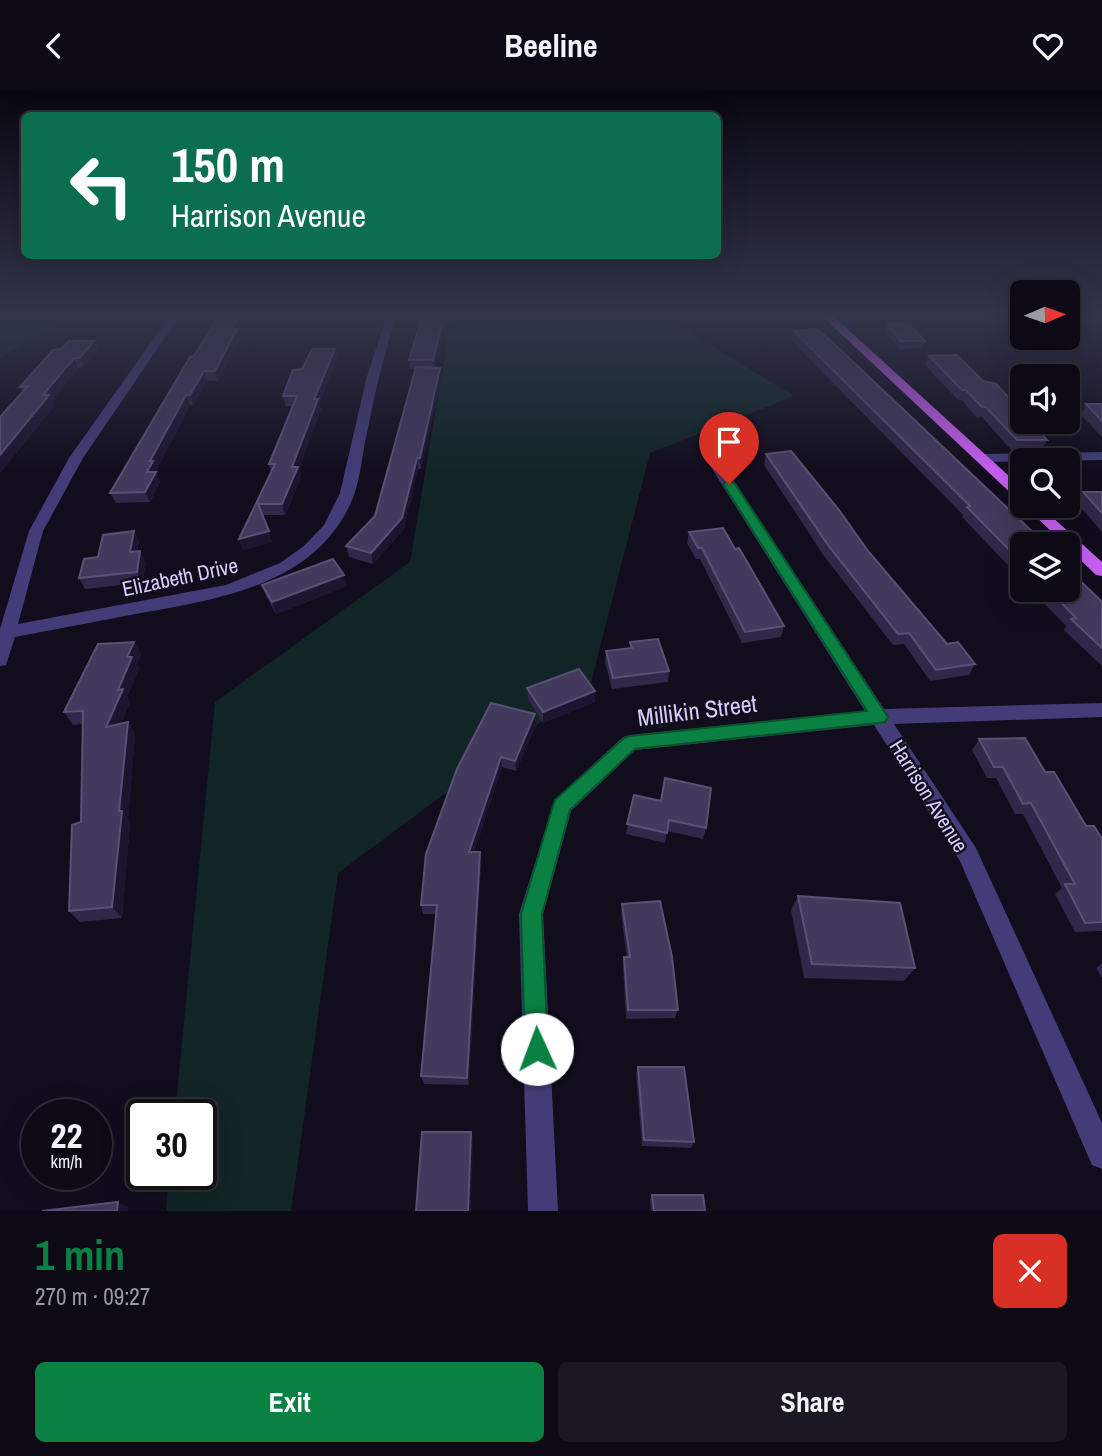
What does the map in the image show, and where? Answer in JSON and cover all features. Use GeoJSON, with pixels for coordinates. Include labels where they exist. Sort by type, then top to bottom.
{"type":"FeatureCollection","features":[{"type":"Feature","properties":{"kind":"main road"},"geometry":{"type":"LineString","coordinates":[[882,366],[1010,485]]}},
{"type":"Feature","properties":{"kind":"main road"},"geometry":{"type":"LineString","coordinates":[[1045,518],[1102,572]]}},
{"type":"Feature","properties":{"kind":"street"},"geometry":{"type":"LineString","coordinates":[[0,660],[22,572],[36,531],[76,458],[140,366]]}},
{"type":"Feature","properties":{"kind":"street","name":"Elizabeth Drive"},"geometry":{"type":"LineString","coordinates":[[9,632],[206,596],[249,585],[290,564],[317,544],[335,522],[346,496],[375,366]]}},
{"type":"Feature","properties":{"kind":"street"},"geometry":{"type":"LineString","coordinates":[[982,459],[1102,456]]}},
{"type":"Feature","properties":{"kind":"street","name":"Harrison Avenue"},"geometry":{"type":"LineString","coordinates":[[714,461],[968,855],[1102,1155]]}},
{"type":"Feature","properties":{"kind":"street","name":"Millikin Street"},"geometry":{"type":"LineString","coordinates":[[543,1211],[531,914],[562,806],[630,743],[879,717],[1102,711]]}},
{"type":"Feature","properties":{"kind":"green space"},"geometry":{"type":"Polygon","coordinates":[[[443,366],[745,366],[794,396],[650,453],[590,686],[338,873],[291,1211],[166,1211],[168,1190],[217,1190],[217,1099],[177,1099],[215,702],[410,562],[443,366]]]}},
{"type":"Feature","properties":{"kind":"building"},"geometry":{"type":"Polygon","coordinates":[[[38,366],[67,366],[43,395],[49,395],[0,455],[0,417],[28,386],[20,387],[38,366]]]}},
{"type":"Feature","properties":{"kind":"building"},"geometry":{"type":"Polygon","coordinates":[[[185,366],[217,366],[215,371],[204,371],[190,395],[186,395],[150,461],[153,461],[147,472],[156,472],[145,492],[110,493],[185,366]]]}},
{"type":"Feature","properties":{"kind":"building"},"geometry":{"type":"Polygon","coordinates":[[[303,366],[328,366],[292,467],[298,467],[282,504],[258,504],[269,531],[239,539],[275,464],[269,464],[297,396],[283,396],[293,370],[302,369],[303,366]]]}},
{"type":"Feature","properties":{"kind":"building"},"geometry":{"type":"Polygon","coordinates":[[[829,366],[858,366],[1010,510],[1010,518],[1018,518],[1033,532],[1010,532],[1010,551],[967,507],[970,506],[829,366]]]}},
{"type":"Feature","properties":{"kind":"building"},"geometry":{"type":"Polygon","coordinates":[[[939,366],[968,366],[983,381],[996,384],[1010,399],[1010,433],[986,407],[982,407],[966,390],[962,390],[939,366]]]}},
{"type":"Feature","properties":{"kind":"building"},"geometry":{"type":"Polygon","coordinates":[[[416,367],[440,368],[420,458],[417,458],[402,518],[371,553],[346,546],[375,516],[416,367]]]}},
{"type":"Feature","properties":{"kind":"building"},"geometry":{"type":"Polygon","coordinates":[[[1086,404],[1102,404],[1102,421],[1086,404]]]}},
{"type":"Feature","properties":{"kind":"building"},"geometry":{"type":"Polygon","coordinates":[[[1011,434],[1042,434],[1047,440],[1017,440],[1011,434]]]}},
{"type":"Feature","properties":{"kind":"building"},"geometry":{"type":"Polygon","coordinates":[[[791,451],[868,551],[947,644],[958,642],[975,664],[936,670],[909,633],[898,634],[828,545],[766,454],[791,451]]]}},
{"type":"Feature","properties":{"kind":"building"},"geometry":{"type":"Polygon","coordinates":[[[1083,492],[1102,492],[1102,513],[1083,492]]]}},
{"type":"Feature","properties":{"kind":"building"},"geometry":{"type":"Polygon","coordinates":[[[723,528],[735,549],[739,548],[784,626],[745,632],[702,548],[698,548],[689,532],[723,528]]]}},
{"type":"Feature","properties":{"kind":"building"},"geometry":{"type":"Polygon","coordinates":[[[134,531],[130,552],[140,551],[137,572],[79,578],[84,559],[98,557],[103,535],[134,531]]]}},
{"type":"Feature","properties":{"kind":"building"},"geometry":{"type":"Polygon","coordinates":[[[333,559],[344,575],[272,602],[262,585],[333,559]]]}},
{"type":"Feature","properties":{"kind":"building"},"geometry":{"type":"Polygon","coordinates":[[[1080,581],[1102,602],[1102,648],[1071,619],[1076,618],[1061,602],[1080,602],[1080,581]]]}},
{"type":"Feature","properties":{"kind":"building"},"geometry":{"type":"Polygon","coordinates":[[[658,639],[669,671],[613,678],[606,651],[632,648],[630,642],[658,639]]]}},
{"type":"Feature","properties":{"kind":"building"},"geometry":{"type":"Polygon","coordinates":[[[134,642],[127,657],[132,657],[118,690],[123,689],[106,727],[128,722],[112,907],[69,911],[72,825],[81,822],[83,711],[64,712],[98,644],[134,642]]]}},
{"type":"Feature","properties":{"kind":"building"},"geometry":{"type":"Polygon","coordinates":[[[579,669],[595,691],[543,712],[527,688],[579,669]]]}},
{"type":"Feature","properties":{"kind":"building"},"geometry":{"type":"Polygon","coordinates":[[[491,703],[535,714],[515,761],[501,757],[469,852],[480,852],[467,1078],[421,1076],[437,905],[421,905],[426,854],[457,769],[491,703]]]}},
{"type":"Feature","properties":{"kind":"building"},"geometry":{"type":"Polygon","coordinates":[[[1025,738],[1045,772],[1054,772],[1086,826],[1094,826],[1102,839],[1102,922],[1085,923],[1065,884],[1075,884],[1031,803],[1023,804],[1003,767],[994,767],[979,739],[1025,738]]]}},
{"type":"Feature","properties":{"kind":"building"},"geometry":{"type":"Polygon","coordinates":[[[665,778],[711,788],[706,828],[669,820],[667,833],[627,824],[634,795],[661,801],[665,778]]]}},
{"type":"Feature","properties":{"kind":"building"},"geometry":{"type":"Polygon","coordinates":[[[798,896],[900,903],[915,968],[812,964],[798,896]]]}},
{"type":"Feature","properties":{"kind":"building"},"geometry":{"type":"Polygon","coordinates":[[[660,901],[672,957],[678,1010],[628,1010],[624,957],[630,957],[622,904],[660,901]]]}},
{"type":"Feature","properties":{"kind":"building"},"geometry":{"type":"Polygon","coordinates":[[[638,1067],[684,1067],[694,1142],[644,1140],[638,1067]]]}},
{"type":"Feature","properties":{"kind":"building"},"geometry":{"type":"Polygon","coordinates":[[[422,1132],[471,1132],[468,1211],[416,1211],[422,1132]]]}},
{"type":"Feature","properties":{"kind":"building"},"geometry":{"type":"Polygon","coordinates":[[[652,1195],[703,1195],[705,1211],[654,1211],[652,1195]]]}},
{"type":"Feature","properties":{"kind":"building"},"geometry":{"type":"Polygon","coordinates":[[[118,1202],[117,1211],[42,1211],[118,1202]]]}},
{"type":"Feature","properties":{"kind":"route"},"geometry":{"type":"LineString","coordinates":[[537,1049],[531,914],[562,806],[630,743],[879,717],[729,484]]}}]}
